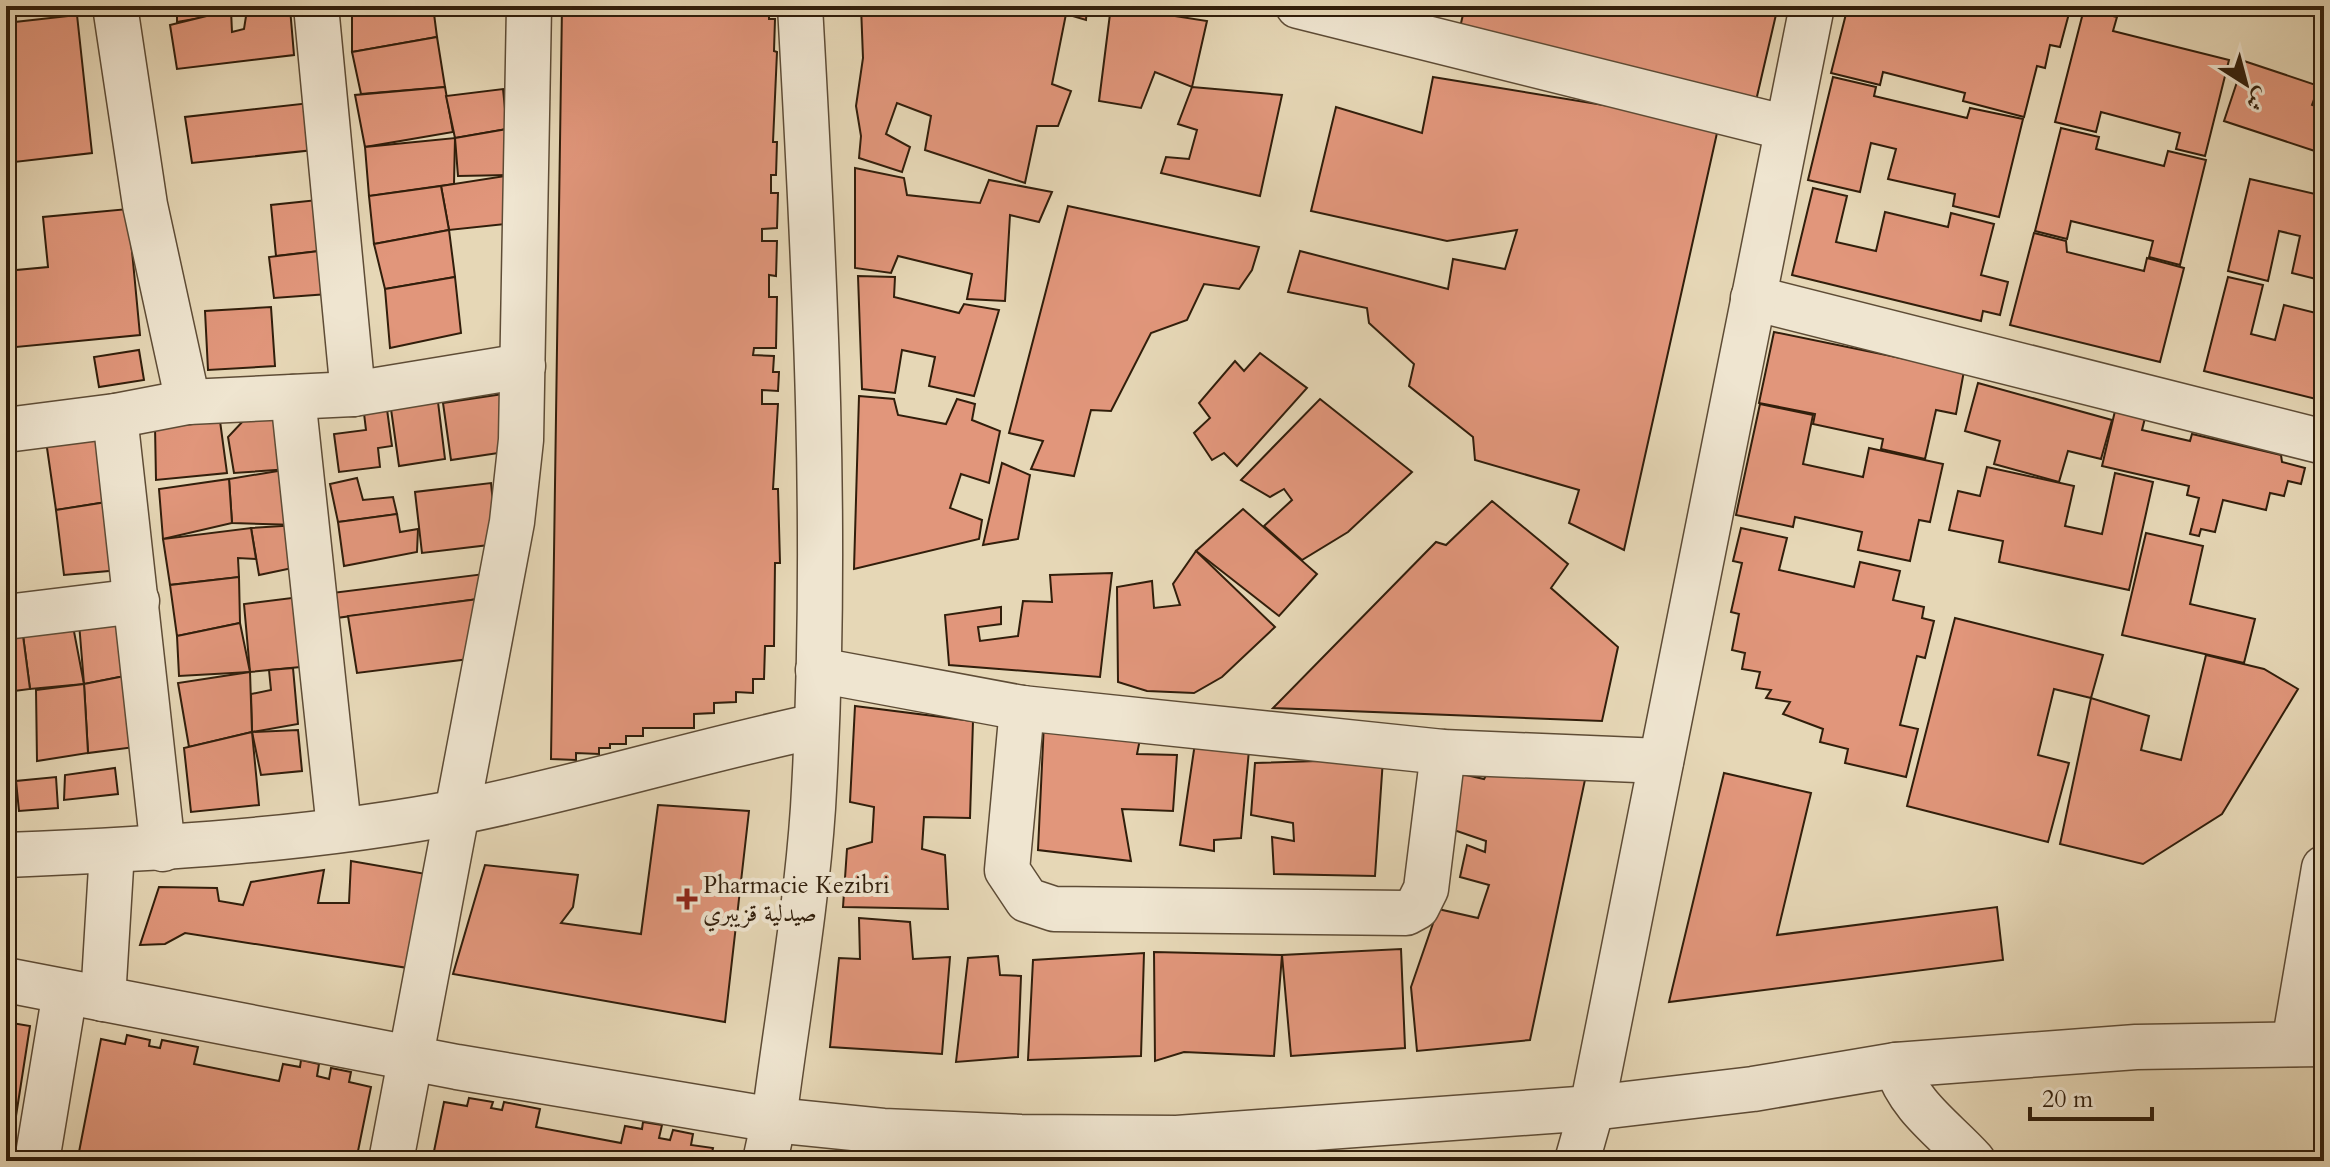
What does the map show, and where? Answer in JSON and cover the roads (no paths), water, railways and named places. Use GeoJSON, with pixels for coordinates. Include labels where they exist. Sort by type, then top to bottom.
{"type":"FeatureCollection","features":[{"type":"Feature","properties":{"kind":"street"},"geometry":{"type":"LineString","coordinates":[[115,6],[145,205],[188,402]]}},
{"type":"Feature","properties":{"kind":"street"},"geometry":{"type":"LineString","coordinates":[[316,6],[353,394]]}},
{"type":"Feature","properties":{"kind":"street"},"geometry":{"type":"LineString","coordinates":[[391,1161],[413,1059],[512,522],[521,440],[529,6]]}},
{"type":"Feature","properties":{"kind":"street"},"geometry":{"type":"LineString","coordinates":[[770,1140],[813,811],[818,670],[817,314],[800,6]]}},
{"type":"Feature","properties":{"kind":"street"},"geometry":{"type":"LineString","coordinates":[[1298,6],[1787,128]]}},
{"type":"Feature","properties":{"kind":"street"},"geometry":{"type":"LineString","coordinates":[[1577,1161],[1592,1108],[1812,6]]}},
{"type":"Feature","properties":{"kind":"street"},"geometry":{"type":"LineString","coordinates":[[1753,298],[2324,442]]}},
{"type":"Feature","properties":{"kind":"street"},"geometry":{"type":"LineString","coordinates":[[6,430],[115,416],[188,402],[353,394],[523,366]]}},
{"type":"Feature","properties":{"kind":"street"},"geometry":{"type":"LineString","coordinates":[[293,397],[339,828]]}},
{"type":"Feature","properties":{"kind":"street"},"geometry":{"type":"LineString","coordinates":[[115,416],[163,849]]}},
{"type":"Feature","properties":{"kind":"street"},"geometry":{"type":"LineString","coordinates":[[6,617],[137,601]]}},
{"type":"Feature","properties":{"kind":"street"},"geometry":{"type":"LineString","coordinates":[[818,670],[1022,708],[1443,752],[1661,761]]}},
{"type":"Feature","properties":{"kind":"street"},"geometry":{"type":"LineString","coordinates":[[1022,708],[1007,870],[1027,900],[1054,909],[1406,913],[1417,907],[1426,889],[1443,752]]}},
{"type":"Feature","properties":{"kind":"street"},"geometry":{"type":"LineString","coordinates":[[6,855],[163,849],[459,812],[560,791],[716,747],[816,726]]}},
{"type":"Feature","properties":{"kind":"street"},"geometry":{"type":"LineString","coordinates":[[37,1161],[84,995],[112,851]]}},
{"type":"Feature","properties":{"kind":"street"},"geometry":{"type":"LineString","coordinates":[[6,980],[413,1059],[770,1140],[883,1131],[1177,1138],[1592,1108],[1753,1089],[1896,1065],[2136,1047],[2309,1044],[2324,868]]}},
{"type":"Feature","properties":{"kind":"street"},"geometry":{"type":"LineString","coordinates":[[1896,1065],[1909,1096],[1961,1156]]}},
{"type":"Feature","properties":{"kind":"place","name":"Pharmacie Kezibri صيدلية قزيبري"},"geometry":{"type":"Point","coordinates":[687,899]}}]}
